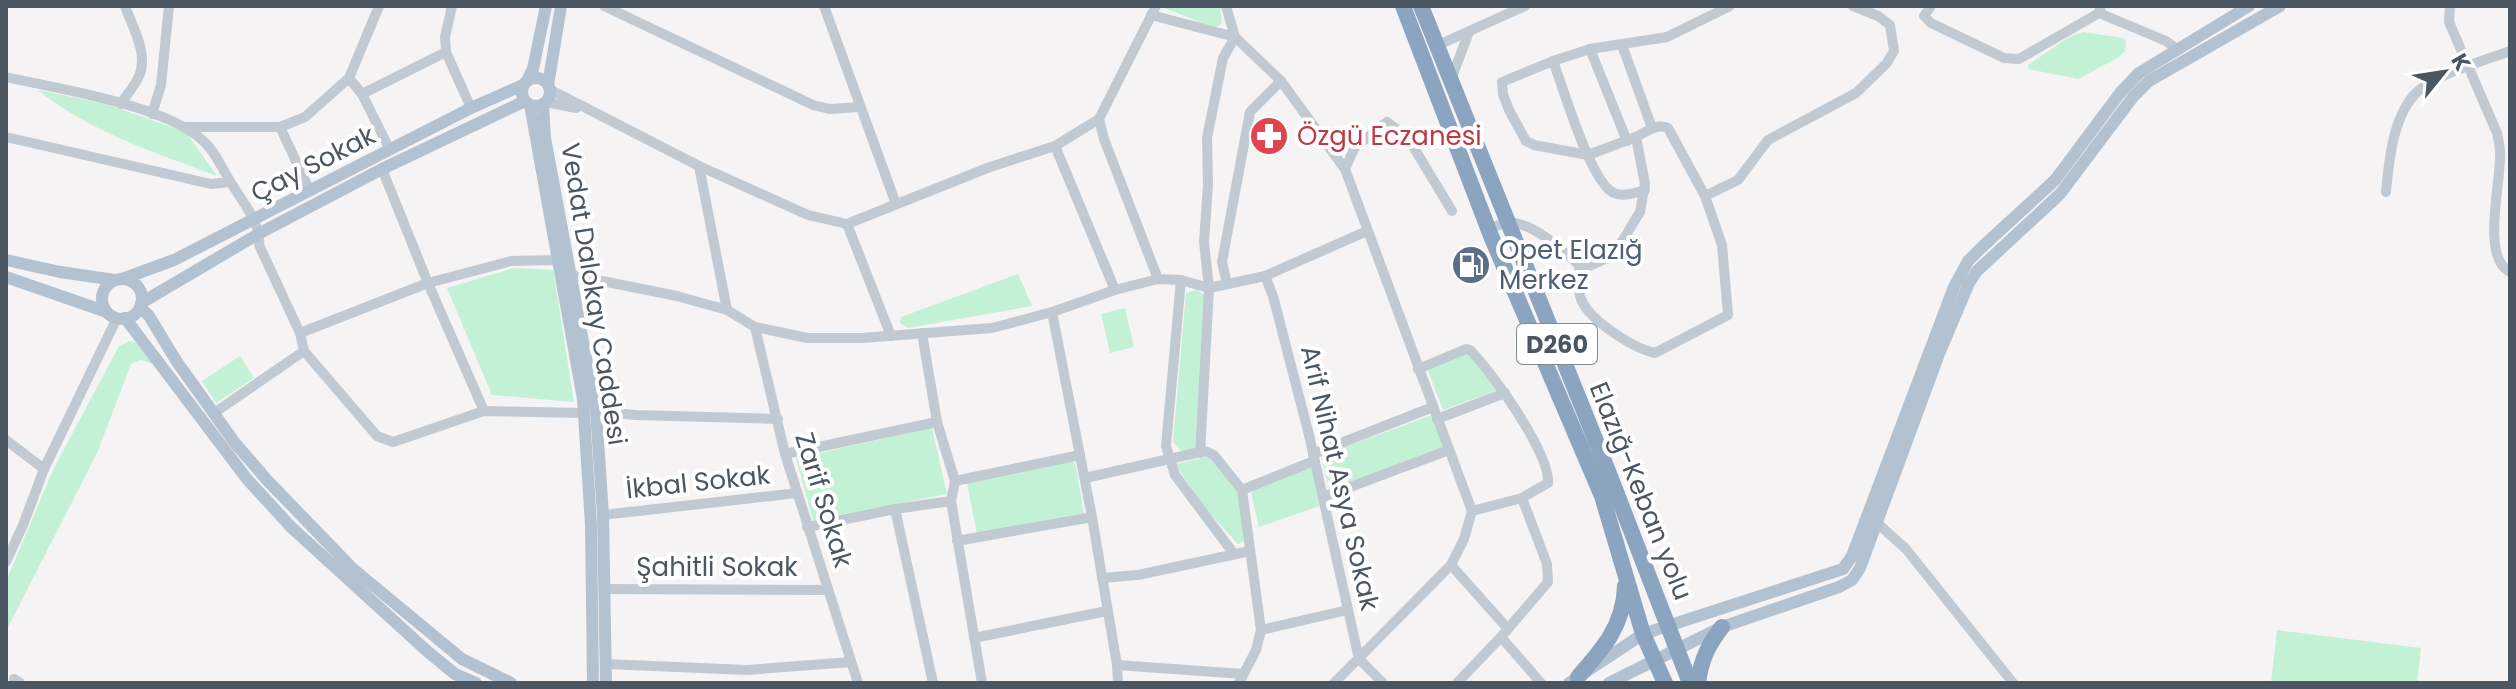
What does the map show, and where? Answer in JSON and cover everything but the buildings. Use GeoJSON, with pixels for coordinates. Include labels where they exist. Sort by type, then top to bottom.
{"type":"FeatureCollection","features":[{"type":"Feature","properties":{"kind":"highway","name":"Elazığ-Keban yolu"},"geometry":{"type":"LineString","coordinates":[[1403,6],[1488,230],[1602,496],[1643,634],[1665,683]]}},
{"type":"Feature","properties":{"kind":"highway","name":"Elazığ-Keban yolu"},"geometry":{"type":"LineString","coordinates":[[1421,6],[1690,683]]}},
{"type":"Feature","properties":{"kind":"highway"},"geometry":{"type":"LineString","coordinates":[[1574,680],[1614,633],[1623,608],[1625,573]]}},
{"type":"Feature","properties":{"kind":"highway"},"geometry":{"type":"LineString","coordinates":[[1698,683],[1704,653],[1722,627]]}},
{"type":"Feature","properties":{"kind":"main road"},"geometry":{"type":"LineString","coordinates":[[525,83],[536,78],[540,98],[522,93],[525,83],[533,69],[546,6]]}},
{"type":"Feature","properties":{"kind":"main road","name":"Vedat Dalokay Caddesi"},"geometry":{"type":"LineString","coordinates":[[561,6],[540,98],[557,260],[590,412],[593,683]]}},
{"type":"Feature","properties":{"kind":"main road"},"geometry":{"type":"LineString","coordinates":[[1574,680],[1643,634],[1843,569],[1852,556],[1954,287],[1968,261],[2055,180],[2131,81],[2249,6]]}},
{"type":"Feature","properties":{"kind":"main road"},"geometry":{"type":"LineString","coordinates":[[1609,683],[1722,627],[1852,580],[1860,568],[1939,354],[1977,271],[2060,194],[2133,97],[2149,81],[2280,6]]}},
{"type":"Feature","properties":{"kind":"main road","name":"Çay Sokak"},"geometry":{"type":"LineString","coordinates":[[118,279],[174,260],[525,83]]}},
{"type":"Feature","properties":{"kind":"main road","name":"Çay Sokak"},"geometry":{"type":"LineString","coordinates":[[140,305],[260,233],[382,169],[540,98]]}},
{"type":"Feature","properties":{"kind":"main road","name":"Vedat Dalokay Caddesi"},"geometry":{"type":"LineString","coordinates":[[540,98],[572,275],[603,515],[606,683]]}},
{"type":"Feature","properties":{"kind":"main road"},"geometry":{"type":"LineString","coordinates":[[6,260],[60,272],[118,279],[137,286],[140,305],[177,362],[266,479],[352,568],[462,659],[511,683]]}},
{"type":"Feature","properties":{"kind":"main road"},"geometry":{"type":"LineString","coordinates":[[6,277],[117,316],[131,316],[140,305]]}},
{"type":"Feature","properties":{"kind":"main road"},"geometry":{"type":"LineString","coordinates":[[118,279],[109,283],[102,294],[102,301],[247,479],[326,560],[452,678],[476,683]]}},
{"type":"Feature","properties":{"kind":"street"},"geometry":{"type":"LineString","coordinates":[[121,104],[140,75],[142,64],[141,50],[125,6]]}},
{"type":"Feature","properties":{"kind":"street"},"geometry":{"type":"LineString","coordinates":[[152,114],[161,85],[169,6]]}},
{"type":"Feature","properties":{"kind":"street"},"geometry":{"type":"LineString","coordinates":[[185,127],[280,127],[305,117],[349,78],[379,6]]}},
{"type":"Feature","properties":{"kind":"street"},"geometry":{"type":"LineString","coordinates":[[452,6],[445,37],[446,52],[471,108]]}},
{"type":"Feature","properties":{"kind":"street"},"geometry":{"type":"LineString","coordinates":[[604,6],[813,105],[830,109],[859,107]]}},
{"type":"Feature","properties":{"kind":"street"},"geometry":{"type":"LineString","coordinates":[[824,6],[896,204]]}},
{"type":"Feature","properties":{"kind":"street"},"geometry":{"type":"LineString","coordinates":[[1200,453],[1209,288],[1204,242],[1207,138],[1223,58],[1235,37],[1226,6]]}},
{"type":"Feature","properties":{"kind":"street"},"geometry":{"type":"LineString","coordinates":[[1436,46],[1525,6]]}},
{"type":"Feature","properties":{"kind":"street"},"geometry":{"type":"LineString","coordinates":[[1488,230],[1507,223],[1536,231],[1581,270],[1581,300],[1588,310],[1598,321],[1645,351],[1655,353],[1728,315],[1722,245],[1705,196],[1668,128],[1652,128],[1588,155],[1534,145],[1526,141],[1503,94],[1502,82],[1590,49],[1667,37],[1730,6]]}},
{"type":"Feature","properties":{"kind":"street"},"geometry":{"type":"LineString","coordinates":[[1705,196],[1738,180],[1768,140],[1856,93],[1891,58],[1894,51],[1890,25],[1878,16],[1853,6]]}},
{"type":"Feature","properties":{"kind":"street"},"geometry":{"type":"LineString","coordinates":[[1931,6],[1924,16],[1931,23],[2014,60],[2100,10],[2177,49]]}},
{"type":"Feature","properties":{"kind":"street"},"geometry":{"type":"LineString","coordinates":[[2450,6],[2449,22],[2497,133],[2505,162],[2496,256],[2503,269],[2510,272]]}},
{"type":"Feature","properties":{"kind":"street"},"geometry":{"type":"LineString","coordinates":[[540,98],[589,111],[699,166],[808,215],[847,224],[990,167],[1055,146],[1099,119],[1153,11],[1235,37],[1281,81],[1345,169],[1472,511],[1464,539],[1451,565],[1334,683]]}},
{"type":"Feature","properties":{"kind":"street"},"geometry":{"type":"LineString","coordinates":[[1450,82],[1469,32]]}},
{"type":"Feature","properties":{"kind":"street"},"geometry":{"type":"LineString","coordinates":[[1622,45],[1652,128]]}},
{"type":"Feature","properties":{"kind":"street"},"geometry":{"type":"LineString","coordinates":[[1581,270],[1602,262],[1618,248],[1640,212],[1645,190],[1644,170],[1632,139],[1590,49]]}},
{"type":"Feature","properties":{"kind":"street"},"geometry":{"type":"LineString","coordinates":[[2386,192],[2389,162],[2403,113],[2411,98],[2430,83],[2510,51]]}},
{"type":"Feature","properties":{"kind":"street"},"geometry":{"type":"LineString","coordinates":[[362,94],[446,52]]}},
{"type":"Feature","properties":{"kind":"street"},"geometry":{"type":"LineString","coordinates":[[1553,61],[1596,176],[1610,192],[1619,195],[1645,190]]}},
{"type":"Feature","properties":{"kind":"street"},"geometry":{"type":"LineString","coordinates":[[6,77],[152,114],[185,127],[209,146],[260,233],[259,245],[300,333],[304,351],[377,436],[393,442],[484,411],[778,419]]}},
{"type":"Feature","properties":{"kind":"street"},"geometry":{"type":"LineString","coordinates":[[349,78],[362,94],[390,150]]}},
{"type":"Feature","properties":{"kind":"street"},"geometry":{"type":"LineString","coordinates":[[1227,284],[1222,262],[1250,112],[1281,81]]}},
{"type":"Feature","properties":{"kind":"street"},"geometry":{"type":"LineString","coordinates":[[1099,119],[1158,279]]}},
{"type":"Feature","properties":{"kind":"street"},"geometry":{"type":"LineString","coordinates":[[1345,169],[1355,147],[1387,122],[1408,138],[1452,211]]}},
{"type":"Feature","properties":{"kind":"street"},"geometry":{"type":"LineString","coordinates":[[209,146],[214,127]]}},
{"type":"Feature","properties":{"kind":"street"},"geometry":{"type":"LineString","coordinates":[[280,127],[310,191]]}},
{"type":"Feature","properties":{"kind":"street"},"geometry":{"type":"LineString","coordinates":[[6,137],[211,184],[230,182]]}},
{"type":"Feature","properties":{"kind":"street"},"geometry":{"type":"LineString","coordinates":[[1055,146],[1115,290]]}},
{"type":"Feature","properties":{"kind":"street"},"geometry":{"type":"LineString","coordinates":[[699,166],[727,310]]}},
{"type":"Feature","properties":{"kind":"street"},"geometry":{"type":"LineString","coordinates":[[382,169],[484,411]]}},
{"type":"Feature","properties":{"kind":"street"},"geometry":{"type":"LineString","coordinates":[[847,224],[891,336]]}},
{"type":"Feature","properties":{"kind":"street"},"geometry":{"type":"LineString","coordinates":[[572,275],[677,296],[727,310],[755,327],[807,338],[862,338],[992,328],[1158,279],[1181,280],[1209,288],[1265,276],[1367,231]]}},
{"type":"Feature","properties":{"kind":"street"},"geometry":{"type":"LineString","coordinates":[[300,333],[428,283],[511,261],[557,260]]}},
{"type":"Feature","properties":{"kind":"street","name":"Arif Nihat Asya Sokak"},"geometry":{"type":"LineString","coordinates":[[1265,276],[1273,296],[1314,458],[1359,659]]}},
{"type":"Feature","properties":{"kind":"street"},"geometry":{"type":"LineString","coordinates":[[1181,280],[1166,446],[1175,475],[1234,554]]}},
{"type":"Feature","properties":{"kind":"street"},"geometry":{"type":"LineString","coordinates":[[1052,312],[1092,517],[1118,683]]}},
{"type":"Feature","properties":{"kind":"street"},"geometry":{"type":"LineString","coordinates":[[6,562],[44,469],[117,316]]}},
{"type":"Feature","properties":{"kind":"street","name":"Zarif Sokak"},"geometry":{"type":"LineString","coordinates":[[755,327],[785,454],[858,683]]}},
{"type":"Feature","properties":{"kind":"street"},"geometry":{"type":"LineString","coordinates":[[922,333],[937,422],[955,481],[951,501],[982,683]]}},
{"type":"Feature","properties":{"kind":"street"},"geometry":{"type":"LineString","coordinates":[[1418,369],[1470,350],[1505,393],[1543,460],[1549,479],[1546,486],[1522,498],[1472,511]]}},
{"type":"Feature","properties":{"kind":"street"},"geometry":{"type":"LineString","coordinates":[[214,413],[304,351]]}},
{"type":"Feature","properties":{"kind":"street"},"geometry":{"type":"LineString","coordinates":[[1437,419],[1505,393]]}},
{"type":"Feature","properties":{"kind":"street"},"geometry":{"type":"LineString","coordinates":[[1242,490],[1433,407]]}},
{"type":"Feature","properties":{"kind":"street"},"geometry":{"type":"LineString","coordinates":[[785,454],[937,422]]}},
{"type":"Feature","properties":{"kind":"street"},"geometry":{"type":"LineString","coordinates":[[6,440],[44,469]]}},
{"type":"Feature","properties":{"kind":"street"},"geometry":{"type":"LineString","coordinates":[[1323,497],[1449,450]]}},
{"type":"Feature","properties":{"kind":"street"},"geometry":{"type":"LineString","coordinates":[[1085,478],[1205,451],[1214,455],[1242,490],[1261,630],[1256,650],[1241,678],[1117,665]]}},
{"type":"Feature","properties":{"kind":"street"},"geometry":{"type":"LineString","coordinates":[[955,481],[1080,455]]}},
{"type":"Feature","properties":{"kind":"street","name":"İkbal Sokak"},"geometry":{"type":"LineString","coordinates":[[603,515],[797,493]]}},
{"type":"Feature","properties":{"kind":"street"},"geometry":{"type":"LineString","coordinates":[[1457,683],[1548,582],[1549,573],[1522,498]]}},
{"type":"Feature","properties":{"kind":"street"},"geometry":{"type":"LineString","coordinates":[[807,527],[951,501]]}},
{"type":"Feature","properties":{"kind":"street"},"geometry":{"type":"LineString","coordinates":[[895,509],[933,683]]}},
{"type":"Feature","properties":{"kind":"street"},"geometry":{"type":"LineString","coordinates":[[957,541],[1092,517]]}},
{"type":"Feature","properties":{"kind":"street"},"geometry":{"type":"LineString","coordinates":[[1876,522],[1906,549],[2013,683]]}},
{"type":"Feature","properties":{"kind":"street"},"geometry":{"type":"LineString","coordinates":[[1102,578],[1138,575],[1250,551]]}},
{"type":"Feature","properties":{"kind":"street"},"geometry":{"type":"LineString","coordinates":[[1451,565],[1541,683]]}},
{"type":"Feature","properties":{"kind":"street","name":"Şahitli Sokak"},"geometry":{"type":"LineString","coordinates":[[605,589],[828,590]]}},
{"type":"Feature","properties":{"kind":"street"},"geometry":{"type":"LineString","coordinates":[[1261,630],[1348,610]]}},
{"type":"Feature","properties":{"kind":"street"},"geometry":{"type":"LineString","coordinates":[[974,638],[1107,611]]}},
{"type":"Feature","properties":{"kind":"street"},"geometry":{"type":"LineString","coordinates":[[1359,659],[1383,683]]}},
{"type":"Feature","properties":{"kind":"street"},"geometry":{"type":"LineString","coordinates":[[606,664],[747,670],[851,662]]}},
{"type":"Feature","properties":{"kind":"green space"},"geometry":{"type":"Polygon","coordinates":[[[1220,6],[1222,22],[1212,27],[1162,7],[1220,6]]]}},
{"type":"Feature","properties":{"kind":"green space"},"geometry":{"type":"Polygon","coordinates":[[[2083,32],[2123,38],[2126,41],[2125,51],[2078,79],[2028,69],[2028,65],[2069,37],[2083,32]]]}},
{"type":"Feature","properties":{"kind":"green space"},"geometry":{"type":"Polygon","coordinates":[[[38,90],[106,104],[180,130],[187,134],[217,176],[101,130],[38,90]]]}},
{"type":"Feature","properties":{"kind":"green space"},"geometry":{"type":"Polygon","coordinates":[[[514,268],[553,270],[574,402],[492,395],[447,288],[514,268]]]}},
{"type":"Feature","properties":{"kind":"green space"},"geometry":{"type":"Polygon","coordinates":[[[1018,274],[1032,306],[908,328],[900,323],[901,317],[1018,274]]]}},
{"type":"Feature","properties":{"kind":"green space"},"geometry":{"type":"Polygon","coordinates":[[[1196,290],[1204,294],[1195,449],[1182,452],[1173,442],[1186,293],[1196,290]]]}},
{"type":"Feature","properties":{"kind":"green space"},"geometry":{"type":"Polygon","coordinates":[[[1125,308],[1134,347],[1110,353],[1101,314],[1125,308]]]}},
{"type":"Feature","properties":{"kind":"green space"},"geometry":{"type":"Polygon","coordinates":[[[129,341],[139,343],[156,365],[141,360],[131,364],[97,453],[6,631],[6,581],[54,468],[119,346],[129,341]]]}},
{"type":"Feature","properties":{"kind":"green space"},"geometry":{"type":"Polygon","coordinates":[[[1469,351],[1500,389],[1443,410],[1427,368],[1469,351]]]}},
{"type":"Feature","properties":{"kind":"green space"},"geometry":{"type":"Polygon","coordinates":[[[240,356],[254,378],[216,403],[202,381],[240,356]]]}},
{"type":"Feature","properties":{"kind":"green space"},"geometry":{"type":"Polygon","coordinates":[[[1432,415],[1443,447],[1329,489],[1321,456],[1432,415]]]}},
{"type":"Feature","properties":{"kind":"green space"},"geometry":{"type":"Polygon","coordinates":[[[932,428],[947,494],[813,520],[796,458],[932,428]]]}},
{"type":"Feature","properties":{"kind":"green space"},"geometry":{"type":"Polygon","coordinates":[[[1211,456],[1239,494],[1245,540],[1238,544],[1204,507],[1175,464],[1211,456]]]}},
{"type":"Feature","properties":{"kind":"green space"},"geometry":{"type":"Polygon","coordinates":[[[1071,460],[1075,463],[1084,513],[977,534],[967,483],[1071,460]]]}},
{"type":"Feature","properties":{"kind":"green space"},"geometry":{"type":"Polygon","coordinates":[[[1312,467],[1322,505],[1259,527],[1251,492],[1312,467]]]}},
{"type":"Feature","properties":{"kind":"green space"},"geometry":{"type":"Polygon","coordinates":[[[2277,630],[2421,648],[2417,683],[2271,683],[2277,630]]]}},
{"type":"Feature","properties":{"kind":"place","name":"Özgü Eczanesi"},"geometry":{"type":"Point","coordinates":[1269,136]}},
{"type":"Feature","properties":{"kind":"place","name":"Opet Elazığ Merkez"},"geometry":{"type":"Point","coordinates":[1471,265]}}]}
